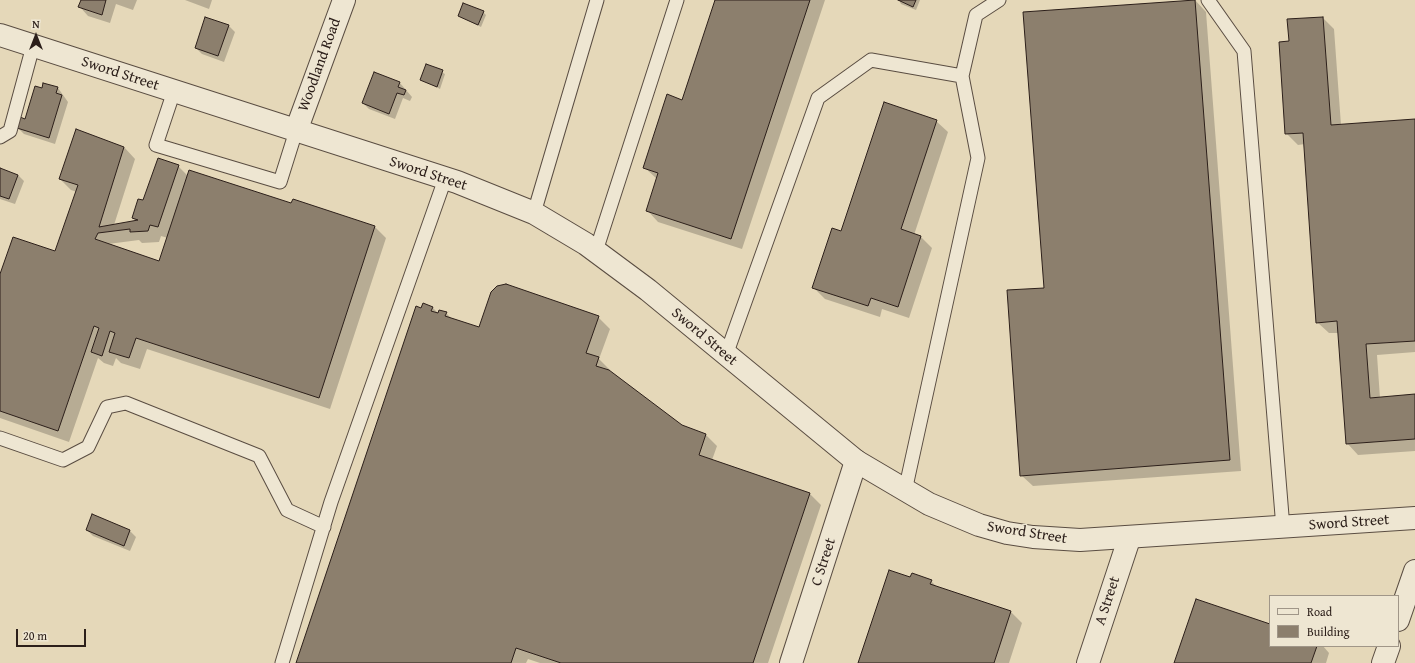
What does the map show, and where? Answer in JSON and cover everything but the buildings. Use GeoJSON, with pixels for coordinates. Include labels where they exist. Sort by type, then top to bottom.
{"type":"FeatureCollection","features":[{"type":"Feature","properties":{"kind":"street","name":"Woodland Road"},"geometry":{"type":"LineString","coordinates":[[296,131],[344,0]]}},
{"type":"Feature","properties":{"kind":"street","name":"Sword Street"},"geometry":{"type":"LineString","coordinates":[[0,36],[446,179],[534,213],[596,251],[648,290],[856,461],[905,491],[950,514],[979,525],[1006,533],[1033,537],[1080,540],[1284,528],[1415,518]]}},
{"type":"Feature","properties":{"kind":"street","name":"C Street"},"geometry":{"type":"LineString","coordinates":[[791,663],[856,461]]}},
{"type":"Feature","properties":{"kind":"street","name":"A Street"},"geometry":{"type":"LineString","coordinates":[[1088,663],[1129,538]]}},
{"type":"Feature","properties":{"kind":"street"},"geometry":{"type":"LineString","coordinates":[[1399,617],[1415,571]]}},
{"type":"Feature","properties":{"kind":"street"},"geometry":{"type":"LineString","coordinates":[[1383,663],[1389,647]]}},
{"type":"Feature","properties":{"kind":"lane"},"geometry":{"type":"LineString","coordinates":[[534,213],[597,0]]}},
{"type":"Feature","properties":{"kind":"lane"},"geometry":{"type":"LineString","coordinates":[[596,251],[678,0]]}},
{"type":"Feature","properties":{"kind":"lane"},"geometry":{"type":"LineString","coordinates":[[905,491],[978,158],[962,76],[976,15],[999,0]]}},
{"type":"Feature","properties":{"kind":"lane"},"geometry":{"type":"LineString","coordinates":[[1208,0],[1244,51],[1284,528]]}},
{"type":"Feature","properties":{"kind":"lane"},"geometry":{"type":"LineString","coordinates":[[0,137],[10,131],[33,46]]}},
{"type":"Feature","properties":{"kind":"lane"},"geometry":{"type":"LineString","coordinates":[[726,355],[818,98],[871,60],[962,76]]}},
{"type":"Feature","properties":{"kind":"lane"},"geometry":{"type":"LineString","coordinates":[[174,91],[156,145],[280,182],[296,131]]}},
{"type":"Feature","properties":{"kind":"lane"},"geometry":{"type":"LineString","coordinates":[[282,663],[324,527],[446,179]]}},
{"type":"Feature","properties":{"kind":"lane"},"geometry":{"type":"LineString","coordinates":[[0,438],[63,460],[88,447],[107,407],[126,403],[259,456],[287,510],[324,527]]}}]}
